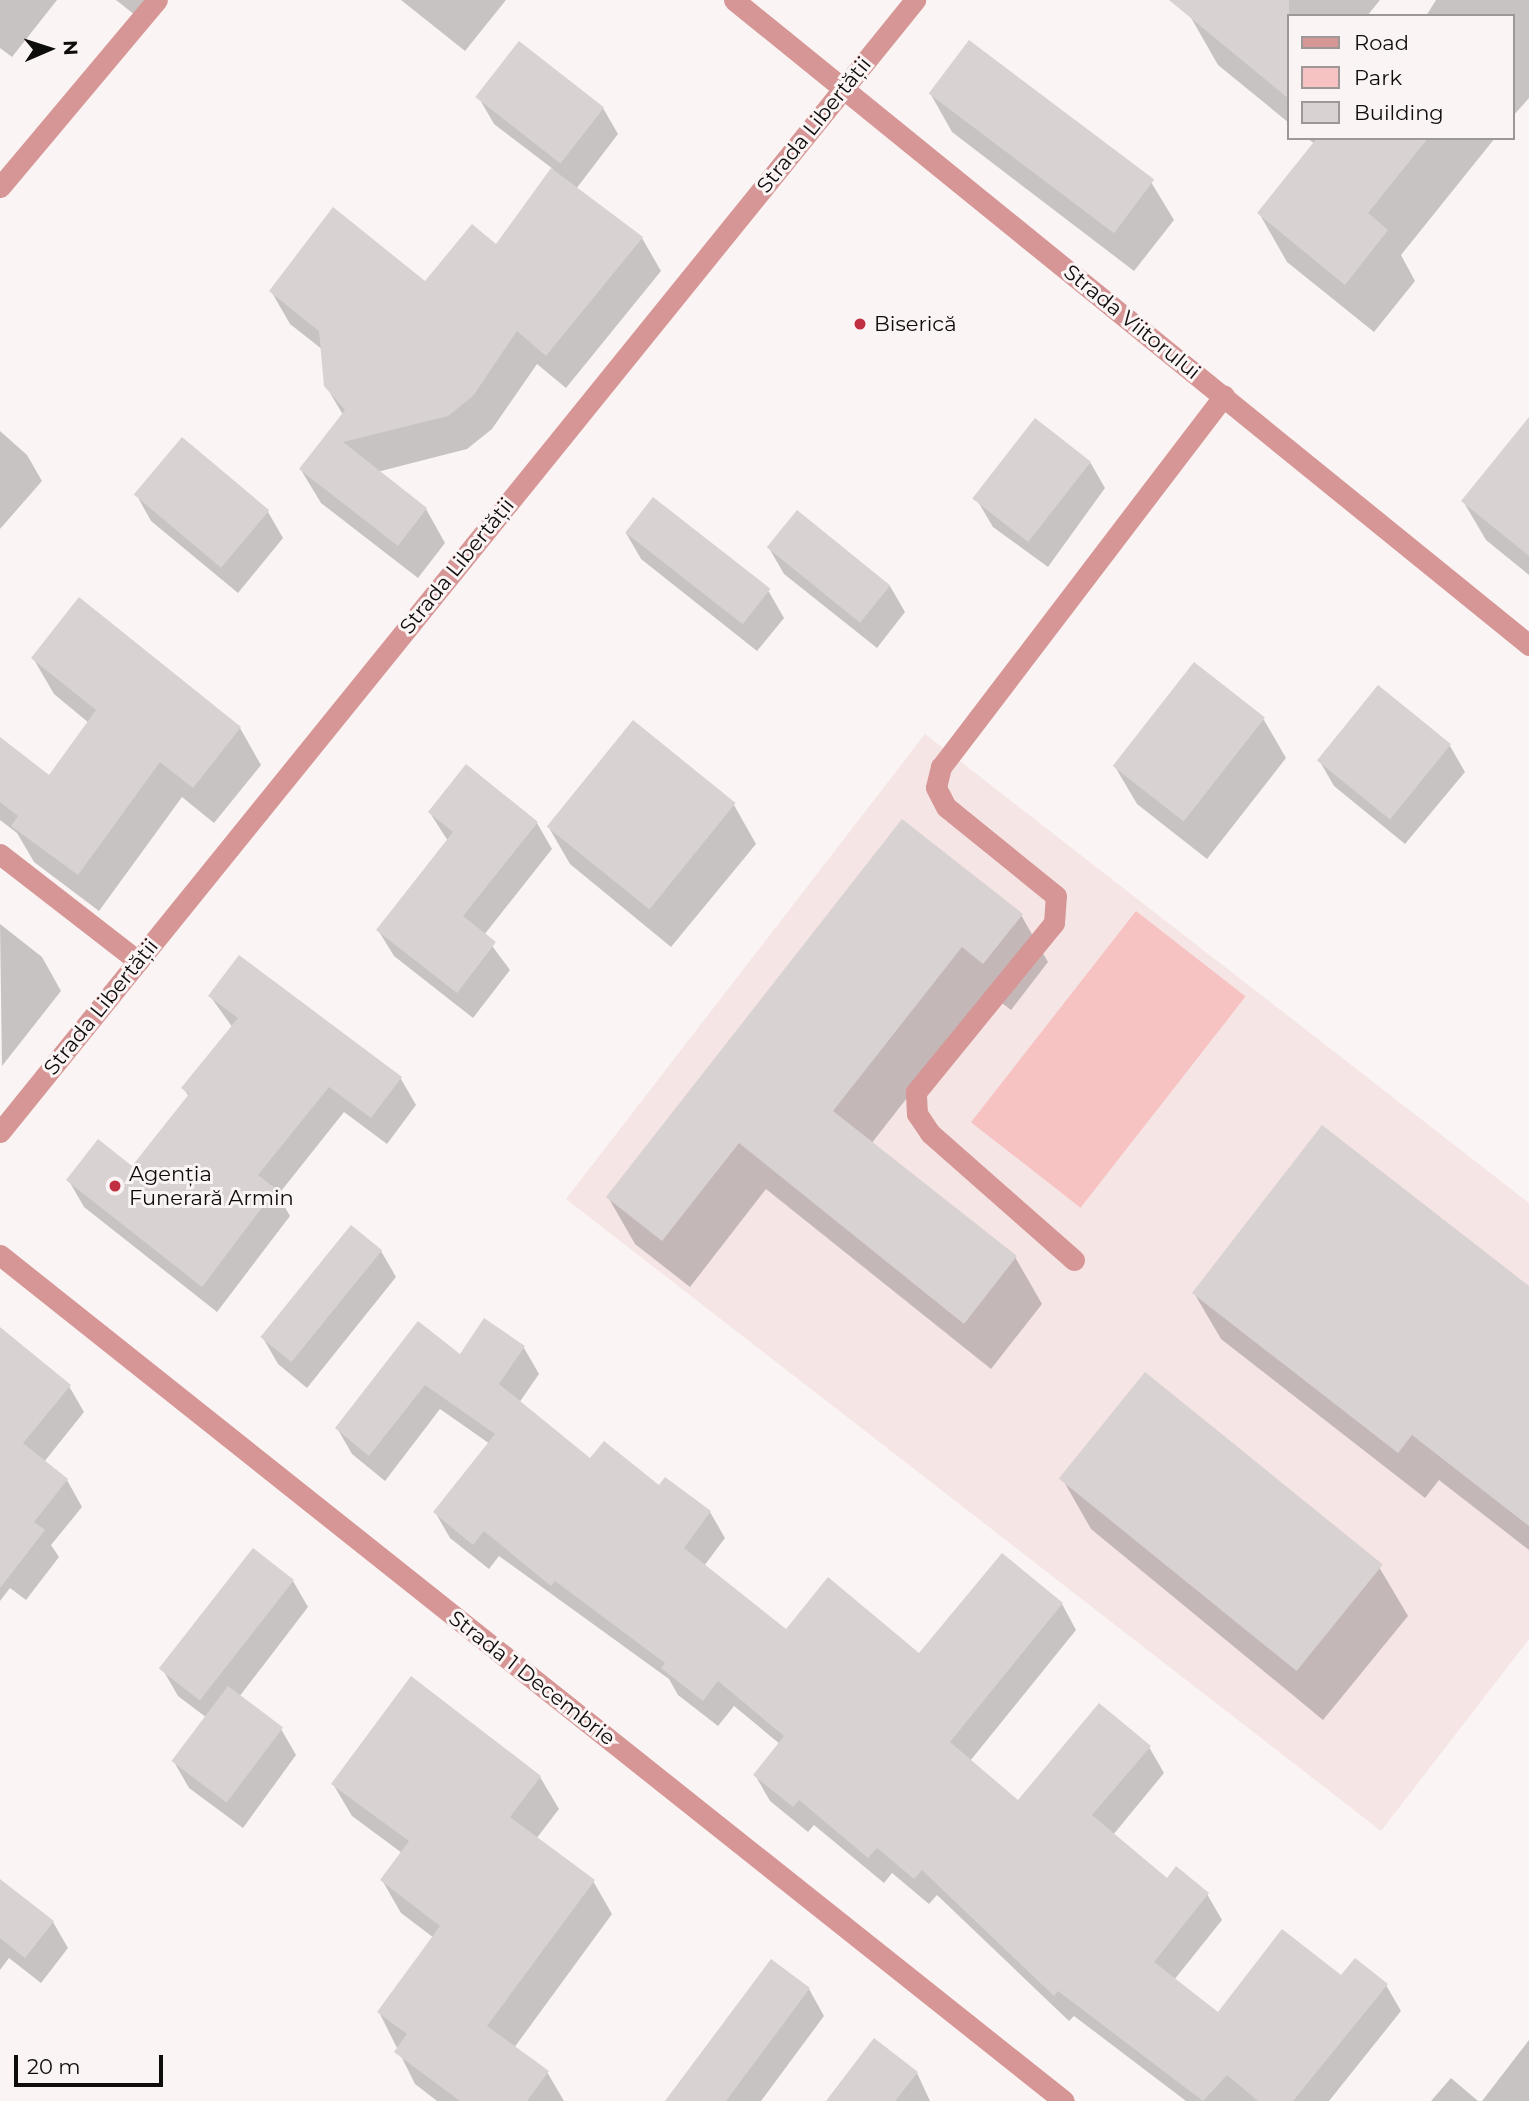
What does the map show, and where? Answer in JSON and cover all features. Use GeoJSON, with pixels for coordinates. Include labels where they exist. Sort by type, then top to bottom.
{"type":"FeatureCollection","features":[{"type":"Feature","properties":{"kind":"street"},"geometry":{"type":"LineString","coordinates":[[0,187],[157,0]]}},
{"type":"Feature","properties":{"kind":"street","name":"Strada Viitorului"},"geometry":{"type":"LineString","coordinates":[[734,0],[1529,645]]}},
{"type":"Feature","properties":{"kind":"street","name":"Strada Libertății"},"geometry":{"type":"LineString","coordinates":[[0,1132],[915,0]]}},
{"type":"Feature","properties":{"kind":"street"},"geometry":{"type":"LineString","coordinates":[[1074,1259],[930,1133],[917,1114],[916,1092],[1054,923],[1056,896],[946,807],[936,787],[941,767],[1224,397]]}},
{"type":"Feature","properties":{"kind":"street"},"geometry":{"type":"LineString","coordinates":[[0,854],[138,961]]}},
{"type":"Feature","properties":{"kind":"street","name":"Strada 1 Decembrie"},"geometry":{"type":"LineString","coordinates":[[0,1255],[1064,2101]]}},
{"type":"Feature","properties":{"kind":"shaded area"},"geometry":{"type":"Polygon","coordinates":[[[925,734],[1529,1203],[1529,1639],[1381,1831],[566,1199],[925,734]]]}},
{"type":"Feature","properties":{"kind":"green space"},"geometry":{"type":"Polygon","coordinates":[[[1136,911],[1246,997],[1081,1208],[971,1122],[1136,911]]]}},
{"type":"Feature","properties":{"kind":"building"},"geometry":{"type":"Polygon","coordinates":[[[1169,0],[1289,0],[1288,98],[1169,0]]]}},
{"type":"Feature","properties":{"kind":"building"},"geometry":{"type":"Polygon","coordinates":[[[969,40],[1154,180],[1114,233],[929,94],[969,40]]]}},
{"type":"Feature","properties":{"kind":"building"},"geometry":{"type":"Polygon","coordinates":[[[519,41],[604,107],[560,163],[475,97],[519,41]]]}},
{"type":"Feature","properties":{"kind":"building"},"geometry":{"type":"Polygon","coordinates":[[[1315,140],[1426,140],[1368,213],[1388,230],[1345,285],[1257,213],[1315,140]]]}},
{"type":"Feature","properties":{"kind":"building"},"geometry":{"type":"Polygon","coordinates":[[[551,168],[643,237],[546,356],[517,331],[473,396],[448,416],[343,442],[427,508],[398,546],[299,469],[345,410],[324,386],[319,331],[269,291],[333,207],[425,281],[472,224],[496,244],[551,168]]]}},
{"type":"Feature","properties":{"kind":"building"},"geometry":{"type":"Polygon","coordinates":[[[1529,417],[1529,556],[1461,501],[1529,417]]]}},
{"type":"Feature","properties":{"kind":"building"},"geometry":{"type":"Polygon","coordinates":[[[1035,418],[1091,462],[1028,542],[972,498],[1035,418]]]}},
{"type":"Feature","properties":{"kind":"building"},"geometry":{"type":"Polygon","coordinates":[[[182,437],[269,510],[221,568],[134,494],[182,437]]]}},
{"type":"Feature","properties":{"kind":"building"},"geometry":{"type":"Polygon","coordinates":[[[653,497],[770,589],[743,624],[625,532],[653,497]]]}},
{"type":"Feature","properties":{"kind":"building"},"geometry":{"type":"Polygon","coordinates":[[[797,510],[890,586],[860,623],[767,547],[797,510]]]}},
{"type":"Feature","properties":{"kind":"building"},"geometry":{"type":"Polygon","coordinates":[[[79,597],[241,727],[193,788],[160,762],[78,875],[11,826],[18,816],[0,802],[0,737],[49,775],[96,710],[31,658],[79,597]]]}},
{"type":"Feature","properties":{"kind":"building"},"geometry":{"type":"Polygon","coordinates":[[[1194,662],[1265,717],[1184,821],[1113,766],[1194,662]]]}},
{"type":"Feature","properties":{"kind":"building"},"geometry":{"type":"Polygon","coordinates":[[[1378,685],[1451,744],[1390,820],[1317,760],[1378,685]]]}},
{"type":"Feature","properties":{"kind":"building"},"geometry":{"type":"Polygon","coordinates":[[[633,720],[736,803],[649,910],[547,826],[633,720]]]}},
{"type":"Feature","properties":{"kind":"building"},"geometry":{"type":"Polygon","coordinates":[[[466,764],[538,822],[463,916],[496,942],[457,993],[376,930],[453,832],[428,812],[466,764]]]}},
{"type":"Feature","properties":{"kind":"building"},"geometry":{"type":"Polygon","coordinates":[[[902,819],[1023,914],[983,964],[962,947],[833,1111],[1017,1256],[964,1324],[739,1143],[662,1241],[606,1197],[902,819]]]}},
{"type":"Feature","properties":{"kind":"building"},"geometry":{"type":"Polygon","coordinates":[[[239,955],[402,1077],[371,1118],[329,1087],[258,1175],[276,1189],[202,1287],[66,1180],[98,1139],[132,1166],[189,1094],[181,1088],[238,1018],[208,996],[239,955]]]}},
{"type":"Feature","properties":{"kind":"building"},"geometry":{"type":"Polygon","coordinates":[[[1322,1125],[1529,1286],[1529,1526],[1412,1435],[1398,1453],[1192,1293],[1322,1125]]]}},
{"type":"Feature","properties":{"kind":"building"},"geometry":{"type":"Polygon","coordinates":[[[351,1225],[382,1250],[291,1362],[260,1337],[351,1225]]]}},
{"type":"Feature","properties":{"kind":"building"},"geometry":{"type":"Polygon","coordinates":[[[484,1318],[525,1346],[499,1384],[590,1458],[604,1441],[659,1485],[665,1477],[711,1511],[684,1548],[786,1629],[828,1577],[919,1653],[1002,1553],[1063,1603],[950,1742],[1018,1800],[1099,1703],[1151,1746],[1092,1815],[1167,1878],[1176,1866],[1209,1893],[1154,1962],[1218,2012],[1282,1929],[1341,1975],[1355,1958],[1388,1984],[1293,2101],[1258,2101],[1227,2075],[1203,2101],[1058,1991],[1054,1996],[922,1870],[914,1879],[877,1848],[868,1858],[799,1800],[793,1807],[753,1775],[784,1736],[718,1681],[703,1701],[661,1668],[665,1663],[555,1581],[551,1586],[484,1531],[473,1545],[433,1512],[495,1434],[425,1385],[369,1456],[335,1428],[418,1321],[460,1354],[484,1318]]]}},
{"type":"Feature","properties":{"kind":"building"},"geometry":{"type":"Polygon","coordinates":[[[0,1327],[71,1385],[23,1443],[68,1479],[34,1522],[45,1530],[0,1588],[0,1327]]]}},
{"type":"Feature","properties":{"kind":"building"},"geometry":{"type":"Polygon","coordinates":[[[1145,1372],[1383,1565],[1297,1671],[1059,1478],[1145,1372]]]}},
{"type":"Feature","properties":{"kind":"building"},"geometry":{"type":"Polygon","coordinates":[[[253,1548],[294,1580],[200,1701],[159,1669],[253,1548]]]}},
{"type":"Feature","properties":{"kind":"building"},"geometry":{"type":"Polygon","coordinates":[[[411,1676],[541,1776],[510,1817],[595,1880],[487,2026],[549,2071],[527,2101],[460,2101],[394,2052],[407,2034],[377,2012],[440,1926],[380,1880],[409,1841],[331,1784],[411,1676]]]}},
{"type":"Feature","properties":{"kind":"building"},"geometry":{"type":"Polygon","coordinates":[[[228,1686],[283,1728],[227,1803],[171,1761],[228,1686]]]}},
{"type":"Feature","properties":{"kind":"building"},"geometry":{"type":"Polygon","coordinates":[[[0,1879],[54,1921],[25,1958],[0,1938],[0,1879]]]}},
{"type":"Feature","properties":{"kind":"building"},"geometry":{"type":"Polygon","coordinates":[[[771,1959],[810,1988],[726,2101],[665,2101],[771,1959]]]}},
{"type":"Feature","properties":{"kind":"building"},"geometry":{"type":"Polygon","coordinates":[[[874,2038],[918,2072],[895,2101],[826,2101],[874,2038]]]}},
{"type":"Feature","properties":{"kind":"place","name":"Biserică"},"geometry":{"type":"Point","coordinates":[860,324]}},
{"type":"Feature","properties":{"kind":"place","name":"Agenția Funerară Armin"},"geometry":{"type":"Point","coordinates":[115,1186]}}]}
